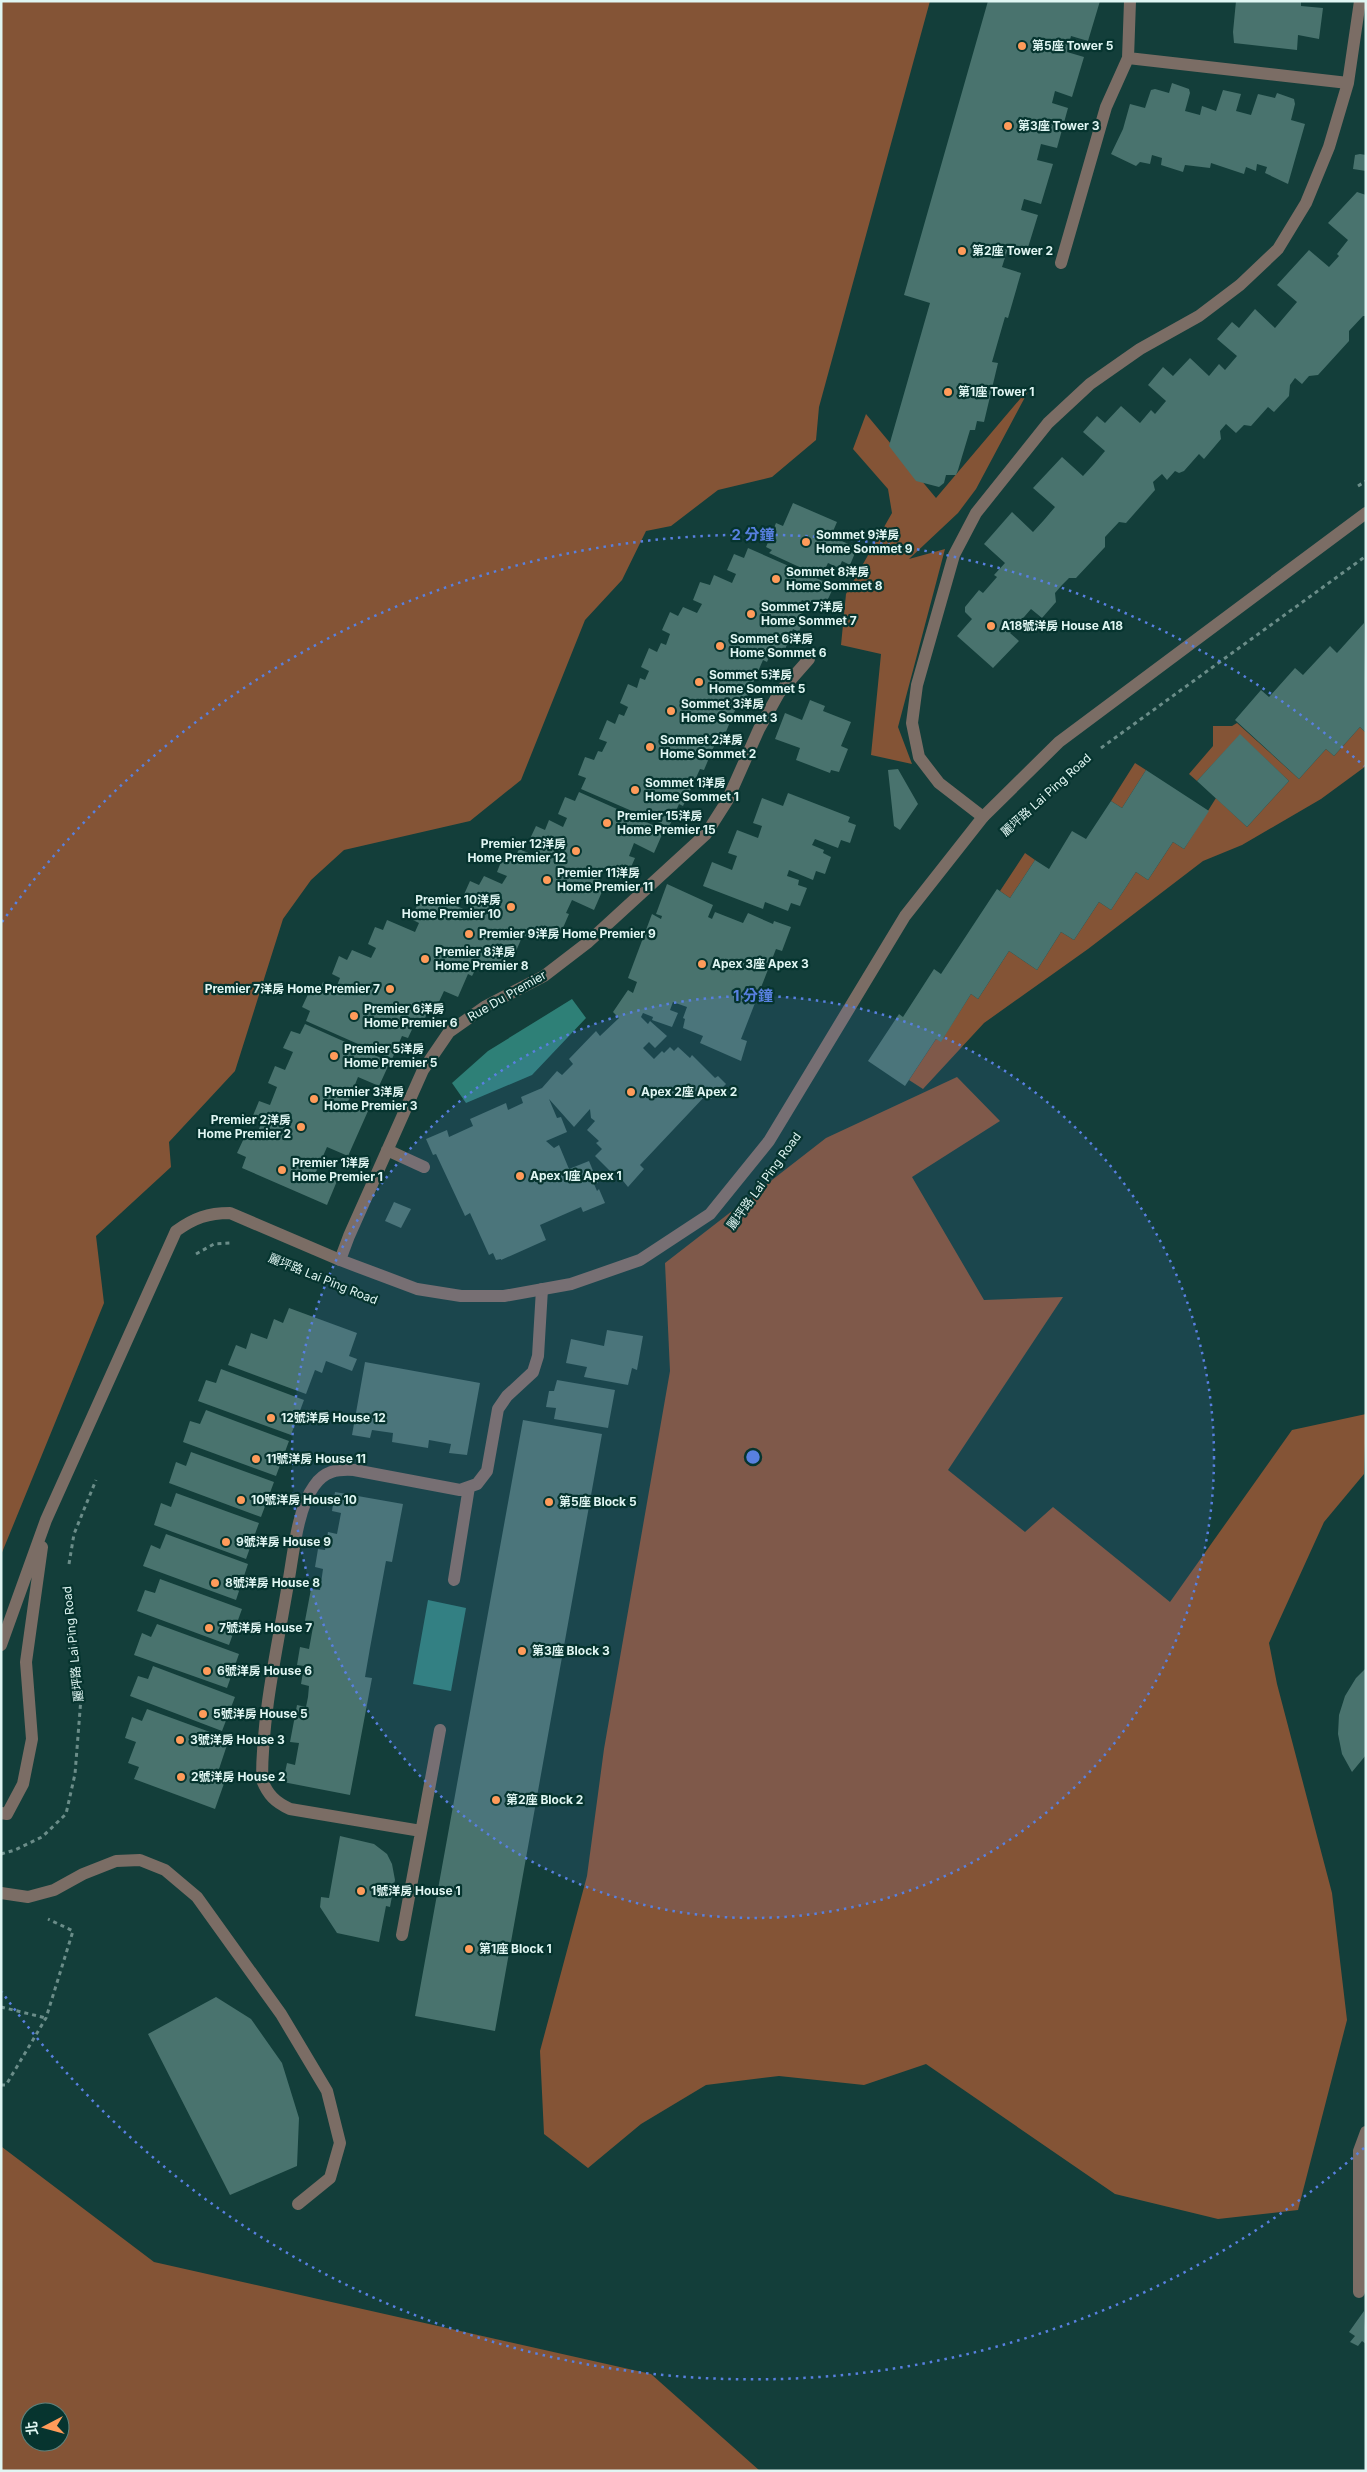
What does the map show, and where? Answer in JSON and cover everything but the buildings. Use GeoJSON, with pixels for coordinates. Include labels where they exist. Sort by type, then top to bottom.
{"type":"FeatureCollection","features":[{"type":"Feature","properties":{"kind":"street"},"geometry":{"type":"LineString","coordinates":[[1061,263],[1106,107],[1128,58],[1130,1]]}},
{"type":"Feature","properties":{"kind":"street"},"geometry":{"type":"LineString","coordinates":[[983,818],[939,783],[919,757],[912,724],[917,685],[954,555],[976,513],[1048,423],[1090,384],[1140,349],[1199,316],[1240,285],[1278,249],[1306,204],[1329,147],[1348,83],[1360,1]]}},
{"type":"Feature","properties":{"kind":"street"},"geometry":{"type":"LineString","coordinates":[[1128,58],[1348,83]]}},
{"type":"Feature","properties":{"kind":"street","name":"麗坪路 Lai Ping Road"},"geometry":{"type":"LineString","coordinates":[[1,1645],[46,1520],[176,1231],[191,1221],[210,1213],[230,1213],[340,1260],[417,1289],[461,1296],[504,1296],[572,1284],[640,1260],[710,1214],[769,1141],[905,916],[983,818],[1059,742],[1366,513]]}},
{"type":"Feature","properties":{"kind":"street","name":"Rue Du Premier"},"geometry":{"type":"LineString","coordinates":[[340,1260],[422,1070],[449,1032],[486,1006],[544,976],[587,943],[706,834],[727,802],[759,730],[779,693],[809,659]]}},
{"type":"Feature","properties":{"kind":"street"},"geometry":{"type":"LineString","coordinates":[[387,1150],[424,1167]]}},
{"type":"Feature","properties":{"kind":"street"},"geometry":{"type":"LineString","coordinates":[[421,1832],[290,1809],[277,1803],[267,1793],[262,1780],[272,1677],[298,1529],[313,1486],[322,1476],[341,1469],[460,1490],[477,1484],[486,1471],[498,1409],[507,1396],[532,1372],[538,1356],[542,1289]]}},
{"type":"Feature","properties":{"kind":"street"},"geometry":{"type":"LineString","coordinates":[[454,1580],[469,1487]]}},
{"type":"Feature","properties":{"kind":"street","name":"麗坪路 Lai Ping Road"},"geometry":{"type":"LineString","coordinates":[[1,1813],[7,1814],[22,1784],[32,1739],[26,1662],[46,1520]]}},
{"type":"Feature","properties":{"kind":"street"},"geometry":{"type":"LineString","coordinates":[[402,1936],[440,1730]]}},
{"type":"Feature","properties":{"kind":"street"},"geometry":{"type":"LineString","coordinates":[[1,1893],[28,1897],[54,1890],[83,1874],[116,1860],[140,1860],[165,1870],[198,1897],[281,2014],[327,2091],[340,2143],[330,2178],[298,2204]]}},
{"type":"Feature","properties":{"kind":"street"},"geometry":{"type":"LineString","coordinates":[[1359,2292],[1359,2151],[1366,2132]]}},
{"type":"Feature","properties":{"kind":"path"},"geometry":{"type":"LineString","coordinates":[[1358,487],[1366,480]]}},
{"type":"Feature","properties":{"kind":"path","name":"麗坪路 Lai Ping Road"},"geometry":{"type":"LineString","coordinates":[[1099,749],[1366,556]]}},
{"type":"Feature","properties":{"kind":"path"},"geometry":{"type":"LineString","coordinates":[[192,1258],[214,1244],[238,1243]]}},
{"type":"Feature","properties":{"kind":"path","name":"麗坪路 Lai Ping Road"},"geometry":{"type":"LineString","coordinates":[[68,1570],[74,1534],[96,1479]]}},
{"type":"Feature","properties":{"kind":"path","name":"麗坪路 Lai Ping Road"},"geometry":{"type":"LineString","coordinates":[[1,1854],[42,1837],[66,1814],[75,1774],[81,1698],[66,1588],[67,1579]]}},
{"type":"Feature","properties":{"kind":"path"},"geometry":{"type":"LineString","coordinates":[[1,2085],[6,2085],[46,2018],[73,1931]]}},
{"type":"Feature","properties":{"kind":"path"},"geometry":{"type":"LineString","coordinates":[[1,2007],[46,2018]]}},
{"type":"Feature","properties":{"kind":"shaded area"},"geometry":{"type":"Polygon","coordinates":[[[1,1],[930,1],[819,407],[816,440],[772,477],[718,490],[671,526],[646,531],[622,580],[585,620],[521,780],[470,821],[344,850],[311,880],[283,919],[235,1071],[169,1142],[171,1167],[96,1236],[104,1303],[1,1555],[1,1]]]}},
{"type":"Feature","properties":{"kind":"shaded area"},"geometry":{"type":"Polygon","coordinates":[[[1031,386],[976,489],[958,513],[909,559],[945,549],[898,727],[912,764],[871,755],[881,654],[841,645],[846,594],[892,513],[888,489],[853,449],[866,414],[936,498],[1031,386]]]}},
{"type":"Feature","properties":{"kind":"shaded area"},"geometry":{"type":"Polygon","coordinates":[[[1237,723],[1299,779],[1326,749],[1334,756],[1360,727],[1366,733],[1366,766],[1321,799],[1242,845],[1203,861],[1088,949],[984,1023],[923,1089],[909,1080],[936,1039],[941,1041],[971,994],[978,999],[1009,951],[1037,970],[1061,932],[1074,940],[1099,902],[1111,910],[1136,872],[1148,880],[1173,842],[1184,849],[1216,798],[1247,827],[1289,781],[1240,735],[1197,781],[1189,774],[1213,746],[1213,726],[1232,726],[1237,723]]]}},
{"type":"Feature","properties":{"kind":"shaded area"},"geometry":{"type":"Polygon","coordinates":[[[1135,763],[1146,770],[1122,808],[1111,801],[1135,763]]]}},
{"type":"Feature","properties":{"kind":"shaded area"},"geometry":{"type":"Polygon","coordinates":[[[1025,853],[1035,860],[1010,898],[1000,891],[1025,853]]]}},
{"type":"Feature","properties":{"kind":"shaded area"},"geometry":{"type":"Polygon","coordinates":[[[572,999],[586,1018],[532,1075],[466,1103],[452,1083],[488,1051],[572,999]]]}},
{"type":"Feature","properties":{"kind":"shaded area"},"geometry":{"type":"Polygon","coordinates":[[[957,1077],[1000,1121],[912,1177],[984,1300],[1063,1297],[948,1470],[1025,1532],[1053,1507],[1170,1602],[1292,1430],[1366,1414],[1364,1474],[1324,1522],[1269,1643],[1277,1684],[1332,1893],[1347,2020],[1298,2210],[1218,2219],[1115,2194],[926,2064],[864,2085],[779,2076],[706,2085],[641,2124],[588,2168],[544,2134],[540,2051],[587,1876],[604,1749],[670,1371],[665,1263],[826,1138],[957,1077]]]}},
{"type":"Feature","properties":{"kind":"shaded area"},"geometry":{"type":"Polygon","coordinates":[[[428,1600],[466,1608],[451,1691],[413,1684],[428,1600]]]}},
{"type":"Feature","properties":{"kind":"shaded area"},"geometry":{"type":"Polygon","coordinates":[[[2,2147],[154,2262],[651,2374],[760,2471],[1,2471],[2,2147]]]}},
{"type":"Feature","properties":{"kind":"place","name":"第5座 Tower 5"},"geometry":{"type":"Point","coordinates":[1022,46]}},
{"type":"Feature","properties":{"kind":"place","name":"第3座 Tower 3"},"geometry":{"type":"Point","coordinates":[1008,126]}},
{"type":"Feature","properties":{"kind":"place","name":"第2座 Tower 2"},"geometry":{"type":"Point","coordinates":[962,251]}},
{"type":"Feature","properties":{"kind":"place","name":"第1座 Tower 1"},"geometry":{"type":"Point","coordinates":[948,392]}},
{"type":"Feature","properties":{"kind":"place","name":"Sommet 9洋房 Home Sommet 9"},"geometry":{"type":"Point","coordinates":[806,542]}},
{"type":"Feature","properties":{"kind":"place","name":"Sommet 8洋房 Home Sommet 8"},"geometry":{"type":"Point","coordinates":[776,579]}},
{"type":"Feature","properties":{"kind":"place","name":"Sommet 7洋房 Home Sommet 7"},"geometry":{"type":"Point","coordinates":[751,614]}},
{"type":"Feature","properties":{"kind":"place","name":"A18號洋房 House A18"},"geometry":{"type":"Point","coordinates":[991,626]}},
{"type":"Feature","properties":{"kind":"place","name":"Sommet 6洋房 Home Sommet 6"},"geometry":{"type":"Point","coordinates":[720,646]}},
{"type":"Feature","properties":{"kind":"place","name":"Sommet 5洋房 Home Sommet 5"},"geometry":{"type":"Point","coordinates":[699,682]}},
{"type":"Feature","properties":{"kind":"place","name":"Sommet 3洋房 Home Sommet 3"},"geometry":{"type":"Point","coordinates":[671,711]}},
{"type":"Feature","properties":{"kind":"place","name":"Sommet 2洋房 Home Sommet 2"},"geometry":{"type":"Point","coordinates":[650,747]}},
{"type":"Feature","properties":{"kind":"place","name":"Sommet 1洋房 Home Sommet 1"},"geometry":{"type":"Point","coordinates":[635,790]}},
{"type":"Feature","properties":{"kind":"place","name":"Premier 15洋房 Home Premier 15"},"geometry":{"type":"Point","coordinates":[607,823]}},
{"type":"Feature","properties":{"kind":"place","name":"Premier 12洋房 Home Premier 12"},"geometry":{"type":"Point","coordinates":[576,851]}},
{"type":"Feature","properties":{"kind":"place","name":"Premier 11洋房 Home Premier 11"},"geometry":{"type":"Point","coordinates":[547,880]}},
{"type":"Feature","properties":{"kind":"place","name":"Premier 10洋房 Home Premier 10"},"geometry":{"type":"Point","coordinates":[511,907]}},
{"type":"Feature","properties":{"kind":"place","name":"Premier 9洋房 Home Premier 9"},"geometry":{"type":"Point","coordinates":[469,934]}},
{"type":"Feature","properties":{"kind":"place","name":"Premier 8洋房 Home Premier 8"},"geometry":{"type":"Point","coordinates":[425,959]}},
{"type":"Feature","properties":{"kind":"place","name":"Apex 3座 Apex 3"},"geometry":{"type":"Point","coordinates":[702,964]}},
{"type":"Feature","properties":{"kind":"place","name":"Premier 7洋房 Home Premier 7"},"geometry":{"type":"Point","coordinates":[390,989]}},
{"type":"Feature","properties":{"kind":"place","name":"Premier 6洋房 Home Premier 6"},"geometry":{"type":"Point","coordinates":[354,1016]}},
{"type":"Feature","properties":{"kind":"place","name":"Premier 5洋房 Home Premier 5"},"geometry":{"type":"Point","coordinates":[334,1056]}},
{"type":"Feature","properties":{"kind":"place","name":"Apex 2座 Apex 2"},"geometry":{"type":"Point","coordinates":[631,1092]}},
{"type":"Feature","properties":{"kind":"place","name":"Premier 3洋房 Home Premier 3"},"geometry":{"type":"Point","coordinates":[314,1099]}},
{"type":"Feature","properties":{"kind":"place","name":"Premier 2洋房 Home Premier 2"},"geometry":{"type":"Point","coordinates":[301,1127]}},
{"type":"Feature","properties":{"kind":"place","name":"Premier 1洋房 Home Premier 1"},"geometry":{"type":"Point","coordinates":[282,1170]}},
{"type":"Feature","properties":{"kind":"place","name":"Apex 1座 Apex 1"},"geometry":{"type":"Point","coordinates":[520,1176]}},
{"type":"Feature","properties":{"kind":"place","name":"12號洋房 House 12"},"geometry":{"type":"Point","coordinates":[271,1418]}},
{"type":"Feature","properties":{"kind":"place","name":"11號洋房 House 11"},"geometry":{"type":"Point","coordinates":[256,1459]}},
{"type":"Feature","properties":{"kind":"place","name":"10號洋房 House 10"},"geometry":{"type":"Point","coordinates":[241,1500]}},
{"type":"Feature","properties":{"kind":"place","name":"第5座 Block 5"},"geometry":{"type":"Point","coordinates":[549,1502]}},
{"type":"Feature","properties":{"kind":"place","name":"9號洋房 House 9"},"geometry":{"type":"Point","coordinates":[226,1542]}},
{"type":"Feature","properties":{"kind":"place","name":"8號洋房 House 8"},"geometry":{"type":"Point","coordinates":[215,1583]}},
{"type":"Feature","properties":{"kind":"place","name":"7號洋房 House 7"},"geometry":{"type":"Point","coordinates":[209,1628]}},
{"type":"Feature","properties":{"kind":"place","name":"第3座 Block 3"},"geometry":{"type":"Point","coordinates":[522,1651]}},
{"type":"Feature","properties":{"kind":"place","name":"6號洋房 House 6"},"geometry":{"type":"Point","coordinates":[207,1671]}},
{"type":"Feature","properties":{"kind":"place","name":"5號洋房 House 5"},"geometry":{"type":"Point","coordinates":[203,1714]}},
{"type":"Feature","properties":{"kind":"place","name":"3號洋房 House 3"},"geometry":{"type":"Point","coordinates":[180,1740]}},
{"type":"Feature","properties":{"kind":"place","name":"2號洋房 House 2"},"geometry":{"type":"Point","coordinates":[181,1777]}},
{"type":"Feature","properties":{"kind":"place","name":"第2座 Block 2"},"geometry":{"type":"Point","coordinates":[496,1800]}},
{"type":"Feature","properties":{"kind":"place","name":"1號洋房 House 1"},"geometry":{"type":"Point","coordinates":[361,1891]}},
{"type":"Feature","properties":{"kind":"place","name":"第1座 Block 1"},"geometry":{"type":"Point","coordinates":[469,1949]}}]}
